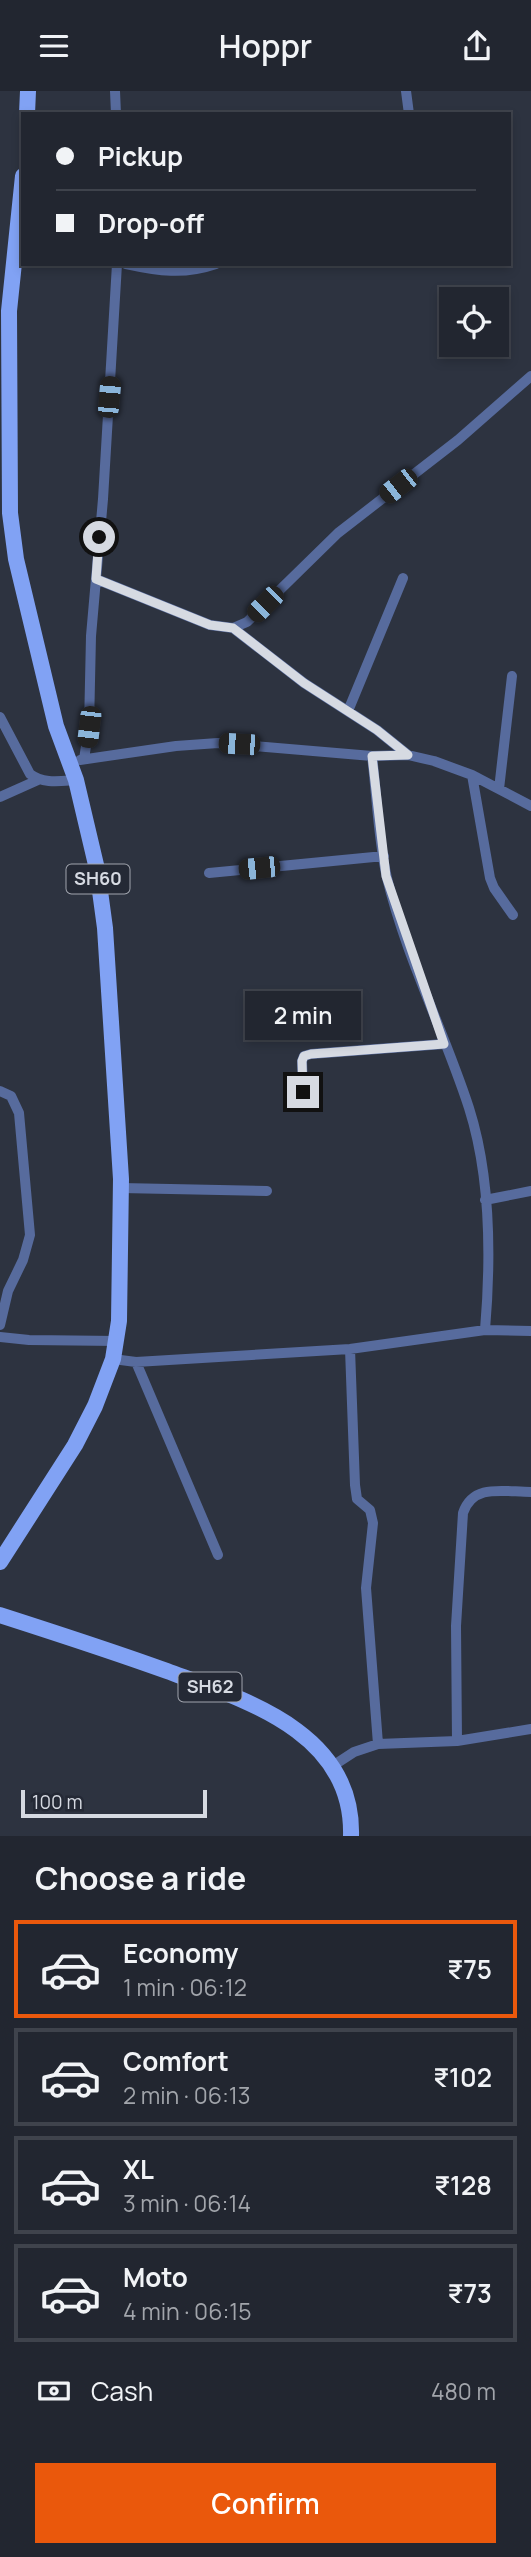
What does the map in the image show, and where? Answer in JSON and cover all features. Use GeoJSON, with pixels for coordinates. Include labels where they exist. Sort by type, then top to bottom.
{"type":"FeatureCollection","features":[{"type":"Feature","properties":{"kind":"main road"},"geometry":{"type":"LineString","coordinates":[[27,112],[28,91]]}},
{"type":"Feature","properties":{"kind":"main road","name":"SH60"},"geometry":{"type":"LineString","coordinates":[[0,1562],[75,1445],[95,1406],[113,1359],[118,1341],[121,1188],[105,928],[97,869],[76,780],[77,761],[56,726],[16,559],[5,499],[9,311],[21,195]]}},
{"type":"Feature","properties":{"kind":"main road","name":"SH62"},"geometry":{"type":"LineString","coordinates":[[0,1615],[90,1643],[250,1702],[279,1717],[300,1732],[331,1767],[344,1793],[351,1836]]}},
{"type":"Feature","properties":{"kind":"street"},"geometry":{"type":"LineString","coordinates":[[115,91],[116,112]]}},
{"type":"Feature","properties":{"kind":"street"},"geometry":{"type":"LineString","coordinates":[[406,91],[409,112]]}},
{"type":"Feature","properties":{"kind":"street"},"geometry":{"type":"LineString","coordinates":[[117,266],[91,636],[89,727],[77,761],[176,746],[218,743],[372,756],[408,755],[472,775],[531,806]]}},
{"type":"Feature","properties":{"kind":"street"},"geometry":{"type":"LineString","coordinates":[[135,266],[163,272],[181,272],[207,266]]}},
{"type":"Feature","properties":{"kind":"street"},"geometry":{"type":"LineString","coordinates":[[96,579],[210,625],[233,628],[247,622],[338,533],[458,440],[531,376]]}},
{"type":"Feature","properties":{"kind":"street"},"geometry":{"type":"LineString","coordinates":[[348,711],[403,578]]}},
{"type":"Feature","properties":{"kind":"street"},"geometry":{"type":"LineString","coordinates":[[233,628],[294,676],[408,755]]}},
{"type":"Feature","properties":{"kind":"street"},"geometry":{"type":"LineString","coordinates":[[499,789],[512,676]]}},
{"type":"Feature","properties":{"kind":"street"},"geometry":{"type":"LineString","coordinates":[[0,717],[30,774],[38,780]]}},
{"type":"Feature","properties":{"kind":"street"},"geometry":{"type":"LineString","coordinates":[[0,741],[11,738]]}},
{"type":"Feature","properties":{"kind":"street"},"geometry":{"type":"LineString","coordinates":[[372,756],[384,856],[392,895],[470,1110],[485,1200],[489,1276],[485,1330]]}},
{"type":"Feature","properties":{"kind":"street"},"geometry":{"type":"LineString","coordinates":[[472,775],[490,878],[513,915]]}},
{"type":"Feature","properties":{"kind":"street"},"geometry":{"type":"LineString","coordinates":[[0,797],[38,780],[76,780]]}},
{"type":"Feature","properties":{"kind":"street"},"geometry":{"type":"LineString","coordinates":[[209,873],[384,856]]}},
{"type":"Feature","properties":{"kind":"street"},"geometry":{"type":"LineString","coordinates":[[303,1092],[304,1056],[444,1044]]}},
{"type":"Feature","properties":{"kind":"street"},"geometry":{"type":"LineString","coordinates":[[0,1091],[11,1096],[16,1103],[30,1218],[28,1246],[10,1284],[0,1325]]}},
{"type":"Feature","properties":{"kind":"street"},"geometry":{"type":"LineString","coordinates":[[121,1188],[267,1191]]}},
{"type":"Feature","properties":{"kind":"street"},"geometry":{"type":"LineString","coordinates":[[485,1200],[531,1191]]}},
{"type":"Feature","properties":{"kind":"street"},"geometry":{"type":"LineString","coordinates":[[0,1280],[10,1284]]}},
{"type":"Feature","properties":{"kind":"street"},"geometry":{"type":"LineString","coordinates":[[113,1359],[136,1362],[350,1349],[485,1330],[531,1331]]}},
{"type":"Feature","properties":{"kind":"street"},"geometry":{"type":"LineString","coordinates":[[0,1337],[118,1341]]}},
{"type":"Feature","properties":{"kind":"street"},"geometry":{"type":"LineString","coordinates":[[350,1349],[355,1485],[358,1499],[370,1510],[373,1523],[366,1588],[378,1744]]}},
{"type":"Feature","properties":{"kind":"street"},"geometry":{"type":"LineString","coordinates":[[136,1362],[218,1555]]}},
{"type":"Feature","properties":{"kind":"street"},"geometry":{"type":"LineString","coordinates":[[457,1741],[456,1626],[463,1513],[467,1500],[475,1494],[531,1492]]}},
{"type":"Feature","properties":{"kind":"street"},"geometry":{"type":"LineString","coordinates":[[331,1767],[354,1752],[378,1744],[457,1741],[531,1729]]}},
{"type":"Feature","properties":{"kind":"route"},"geometry":{"type":"LineString","coordinates":[[99,537],[96,579],[210,625],[233,628],[273,661],[377,730],[408,755],[372,756],[386,876],[444,1044],[304,1056],[303,1092]]}}]}
